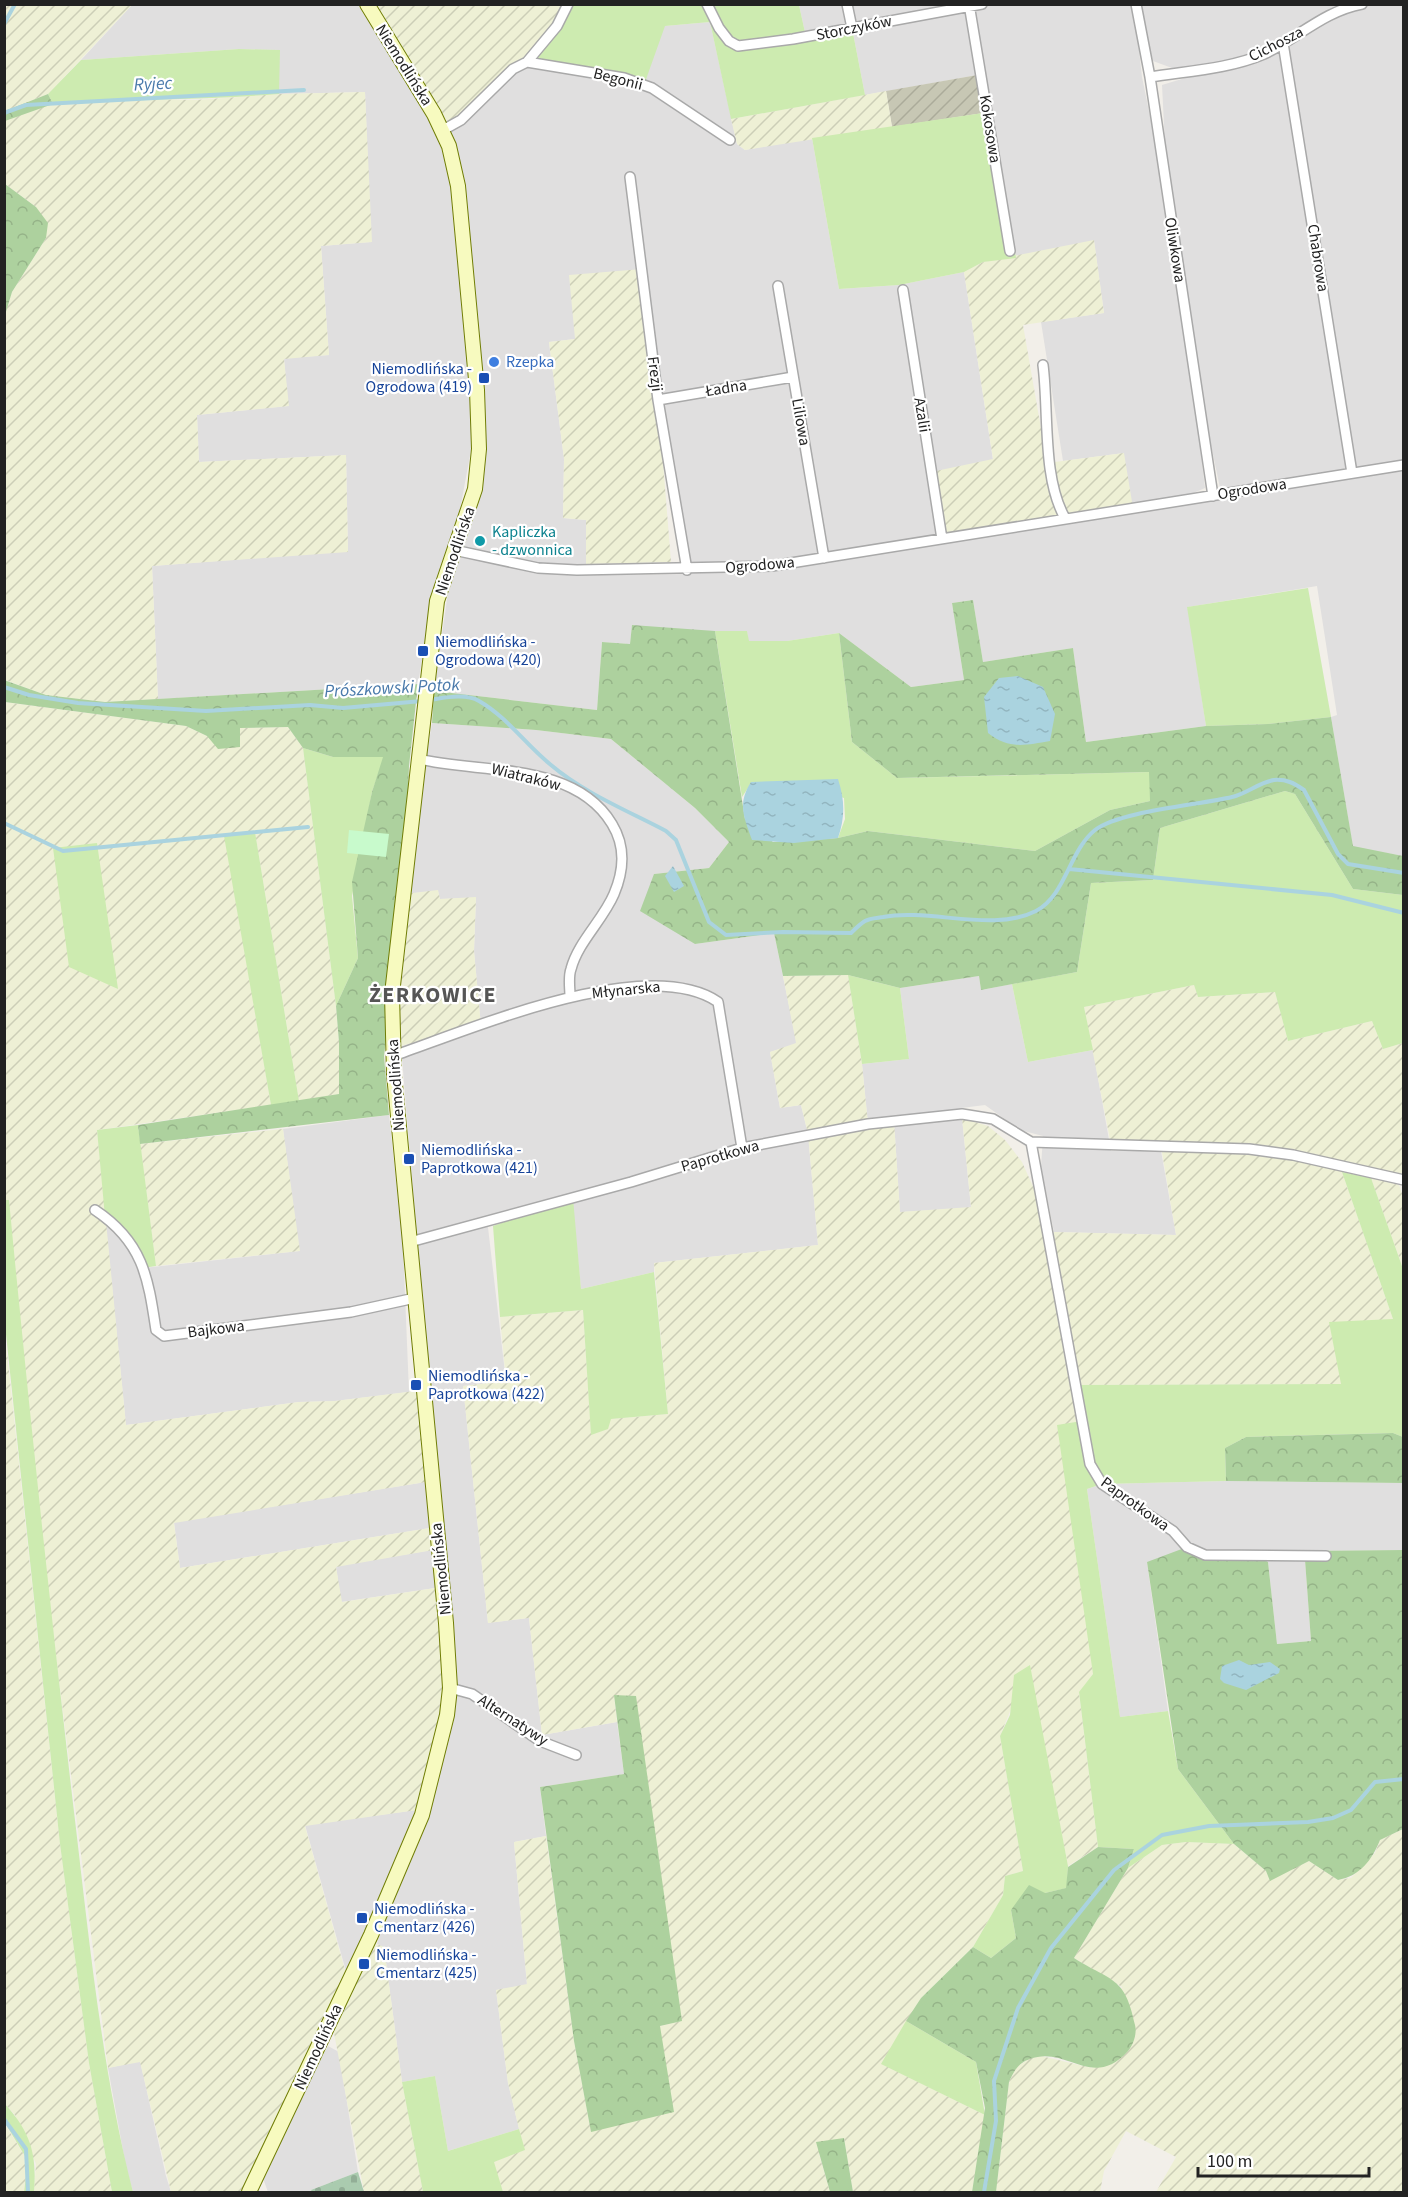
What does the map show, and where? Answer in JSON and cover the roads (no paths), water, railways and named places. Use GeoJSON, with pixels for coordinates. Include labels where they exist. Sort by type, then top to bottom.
{"type":"FeatureCollection","features":[{"type":"Feature","properties":{"kind":"main road","name":"Niemodlińska"},"geometry":{"type":"LineString","coordinates":[[249,2193],[371,1935],[422,1815],[441,1748],[450,1688],[446,1623],[393,1056],[392,994],[437,601],[475,489],[480,430],[454,162],[443,130],[367,4]]}},
{"type":"Feature","properties":{"kind":"street"},"geometry":{"type":"LineString","coordinates":[[443,130],[461,120],[513,69],[527,62],[557,26],[568,4]]}},
{"type":"Feature","properties":{"kind":"street","name":"Storczyków"},"geometry":{"type":"LineString","coordinates":[[707,4],[719,28],[729,41],[738,46],[793,39],[982,4]]}},
{"type":"Feature","properties":{"kind":"street"},"geometry":{"type":"LineString","coordinates":[[848,4],[852,28]]}},
{"type":"Feature","properties":{"kind":"street","name":"Oliwkowa"},"geometry":{"type":"LineString","coordinates":[[1136,4],[1150,77],[1213,496]]}},
{"type":"Feature","properties":{"kind":"street","name":"Cichosza"},"geometry":{"type":"LineString","coordinates":[[1150,77],[1236,63],[1263,54],[1331,13],[1362,4]]}},
{"type":"Feature","properties":{"kind":"street","name":"Kokosowa"},"geometry":{"type":"LineString","coordinates":[[969,5],[1010,251]]}},
{"type":"Feature","properties":{"kind":"street","name":"Chabrowa"},"geometry":{"type":"LineString","coordinates":[[1283,43],[1352,472]]}},
{"type":"Feature","properties":{"kind":"street","name":"Begonii"},"geometry":{"type":"LineString","coordinates":[[527,62],[624,78],[652,88],[730,140]]}},
{"type":"Feature","properties":{"kind":"street","name":"Frezji"},"geometry":{"type":"LineString","coordinates":[[630,177],[658,400],[687,570]]}},
{"type":"Feature","properties":{"kind":"street","name":"Liliowa"},"geometry":{"type":"LineString","coordinates":[[778,286],[824,558]]}},
{"type":"Feature","properties":{"kind":"street","name":"Azalii"},"geometry":{"type":"LineString","coordinates":[[903,291],[942,539]]}},
{"type":"Feature","properties":{"kind":"street"},"geometry":{"type":"LineString","coordinates":[[1043,365],[1052,482],[1056,503],[1065,518]]}},
{"type":"Feature","properties":{"kind":"street","name":"Ładna"},"geometry":{"type":"LineString","coordinates":[[658,400],[794,377]]}},
{"type":"Feature","properties":{"kind":"street","name":"Ogrodowa"},"geometry":{"type":"LineString","coordinates":[[454,550],[538,568],[687,570],[772,566],[1352,472],[1403,467]]}},
{"type":"Feature","properties":{"kind":"street","name":"Wiatraków"},"geometry":{"type":"LineString","coordinates":[[419,759],[492,767],[549,780],[576,790],[606,814],[617,832],[623,856],[621,873],[614,895],[570,970],[570,996]]}},
{"type":"Feature","properties":{"kind":"street","name":"Młynarska"},"geometry":{"type":"LineString","coordinates":[[393,1056],[570,996],[667,985],[718,1002],[742,1148]]}},
{"type":"Feature","properties":{"kind":"street","name":"Paprotkowa"},"geometry":{"type":"LineString","coordinates":[[410,1242],[631,1182],[742,1148],[868,1124],[962,1114],[993,1119],[1031,1142],[1249,1149],[1293,1155],[1404,1180]]}},
{"type":"Feature","properties":{"kind":"street","name":"Paprotkowa"},"geometry":{"type":"LineString","coordinates":[[1031,1142],[1056,1263],[1076,1393],[1090,1464],[1095,1475],[1102,1484],[1173,1531],[1187,1547],[1198,1553],[1261,1558],[1326,1556]]}},
{"type":"Feature","properties":{"kind":"street","name":"Bajkowa"},"geometry":{"type":"LineString","coordinates":[[95,1210],[115,1223],[130,1241],[150,1292],[156,1330],[164,1336],[351,1312],[415,1298]]}},
{"type":"Feature","properties":{"kind":"street","name":"Alternatywy"},"geometry":{"type":"LineString","coordinates":[[450,1688],[472,1694],[540,1742],[576,1755]]}},
{"type":"Feature","properties":{"kind":"water"},"geometry":{"type":"Polygon","coordinates":[[[1018,676],[1043,687],[1055,714],[1050,741],[1018,745],[1003,742],[988,733],[984,697],[999,678],[1018,676]]]}},
{"type":"Feature","properties":{"kind":"water"},"geometry":{"type":"Polygon","coordinates":[[[838,779],[843,809],[838,838],[794,843],[752,840],[743,811],[744,797],[751,782],[838,779]]]}},
{"type":"Feature","properties":{"kind":"water"},"geometry":{"type":"Polygon","coordinates":[[[673,866],[684,886],[674,892],[665,876],[673,866]]]}},
{"type":"Feature","properties":{"kind":"water"},"geometry":{"type":"Polygon","coordinates":[[[1239,1660],[1249,1665],[1270,1662],[1280,1669],[1279,1673],[1246,1690],[1224,1683],[1220,1679],[1222,1666],[1239,1660]]]}},
{"type":"Feature","properties":{"kind":"waterway"},"geometry":{"type":"LineString","coordinates":[[4,24],[15,4]]}},
{"type":"Feature","properties":{"kind":"waterway","name":"Ryjec"},"geometry":{"type":"LineString","coordinates":[[4,113],[26,105],[304,90]]}},
{"type":"Feature","properties":{"kind":"waterway","name":"Prószkowski Potok"},"geometry":{"type":"LineString","coordinates":[[4,687],[29,695],[78,703],[206,711],[310,705],[343,708],[422,701]]}},
{"type":"Feature","properties":{"kind":"waterway","name":"Prószkowski Potok"},"geometry":{"type":"LineString","coordinates":[[429,700],[461,697],[479,701],[499,715],[564,775],[607,801],[666,831],[676,840],[709,922],[726,935],[783,932],[851,933],[869,919],[901,915],[981,920],[1019,917],[1036,911],[1046,904],[1061,884],[1086,839],[1107,823],[1141,813],[1232,797],[1274,780],[1290,782],[1304,790],[1338,854],[1348,864],[1404,873]]}},
{"type":"Feature","properties":{"kind":"waterway"},"geometry":{"type":"LineString","coordinates":[[4,823],[63,851],[308,827]]}},
{"type":"Feature","properties":{"kind":"waterway"},"geometry":{"type":"LineString","coordinates":[[1069,869],[1332,895],[1404,913]]}},
{"type":"Feature","properties":{"kind":"waterway"},"geometry":{"type":"LineString","coordinates":[[984,2192],[996,2121],[994,2081],[1018,2008],[1051,1948],[1114,1870],[1162,1835],[1209,1826],[1308,1822],[1333,1818],[1351,1810],[1375,1782],[1404,1779]]}},
{"type":"Feature","properties":{"kind":"waterway"},"geometry":{"type":"LineString","coordinates":[[4,2119],[26,2149],[28,2192]]}},
{"type":"Feature","properties":{"kind":"place","name":"Rzepka"},"geometry":{"type":"Point","coordinates":[494,362]}},
{"type":"Feature","properties":{"kind":"place","name":"Niemodlińska - Ogrodowa (419)"},"geometry":{"type":"Point","coordinates":[484,378]}},
{"type":"Feature","properties":{"kind":"place","name":"Kapliczka - dzwonnica"},"geometry":{"type":"Point","coordinates":[480,541]}},
{"type":"Feature","properties":{"kind":"place","name":"Niemodlińska - Ogrodowa (420)"},"geometry":{"type":"Point","coordinates":[423,651]}},
{"type":"Feature","properties":{"kind":"place","name":"Niemodlińska - Paprotkowa (421)"},"geometry":{"type":"Point","coordinates":[409,1159]}},
{"type":"Feature","properties":{"kind":"place","name":"Niemodlińska - Paprotkowa (422)"},"geometry":{"type":"Point","coordinates":[416,1385]}},
{"type":"Feature","properties":{"kind":"place","name":"Niemodlińska - Cmentarz (426)"},"geometry":{"type":"Point","coordinates":[362,1918]}},
{"type":"Feature","properties":{"kind":"place","name":"Niemodlińska - Cmentarz (425)"},"geometry":{"type":"Point","coordinates":[364,1964]}},
{"type":"Feature","properties":{"kind":"district","name":"ŻERKOWICE"},"geometry":{"type":"Point","coordinates":[433,995]}}]}
